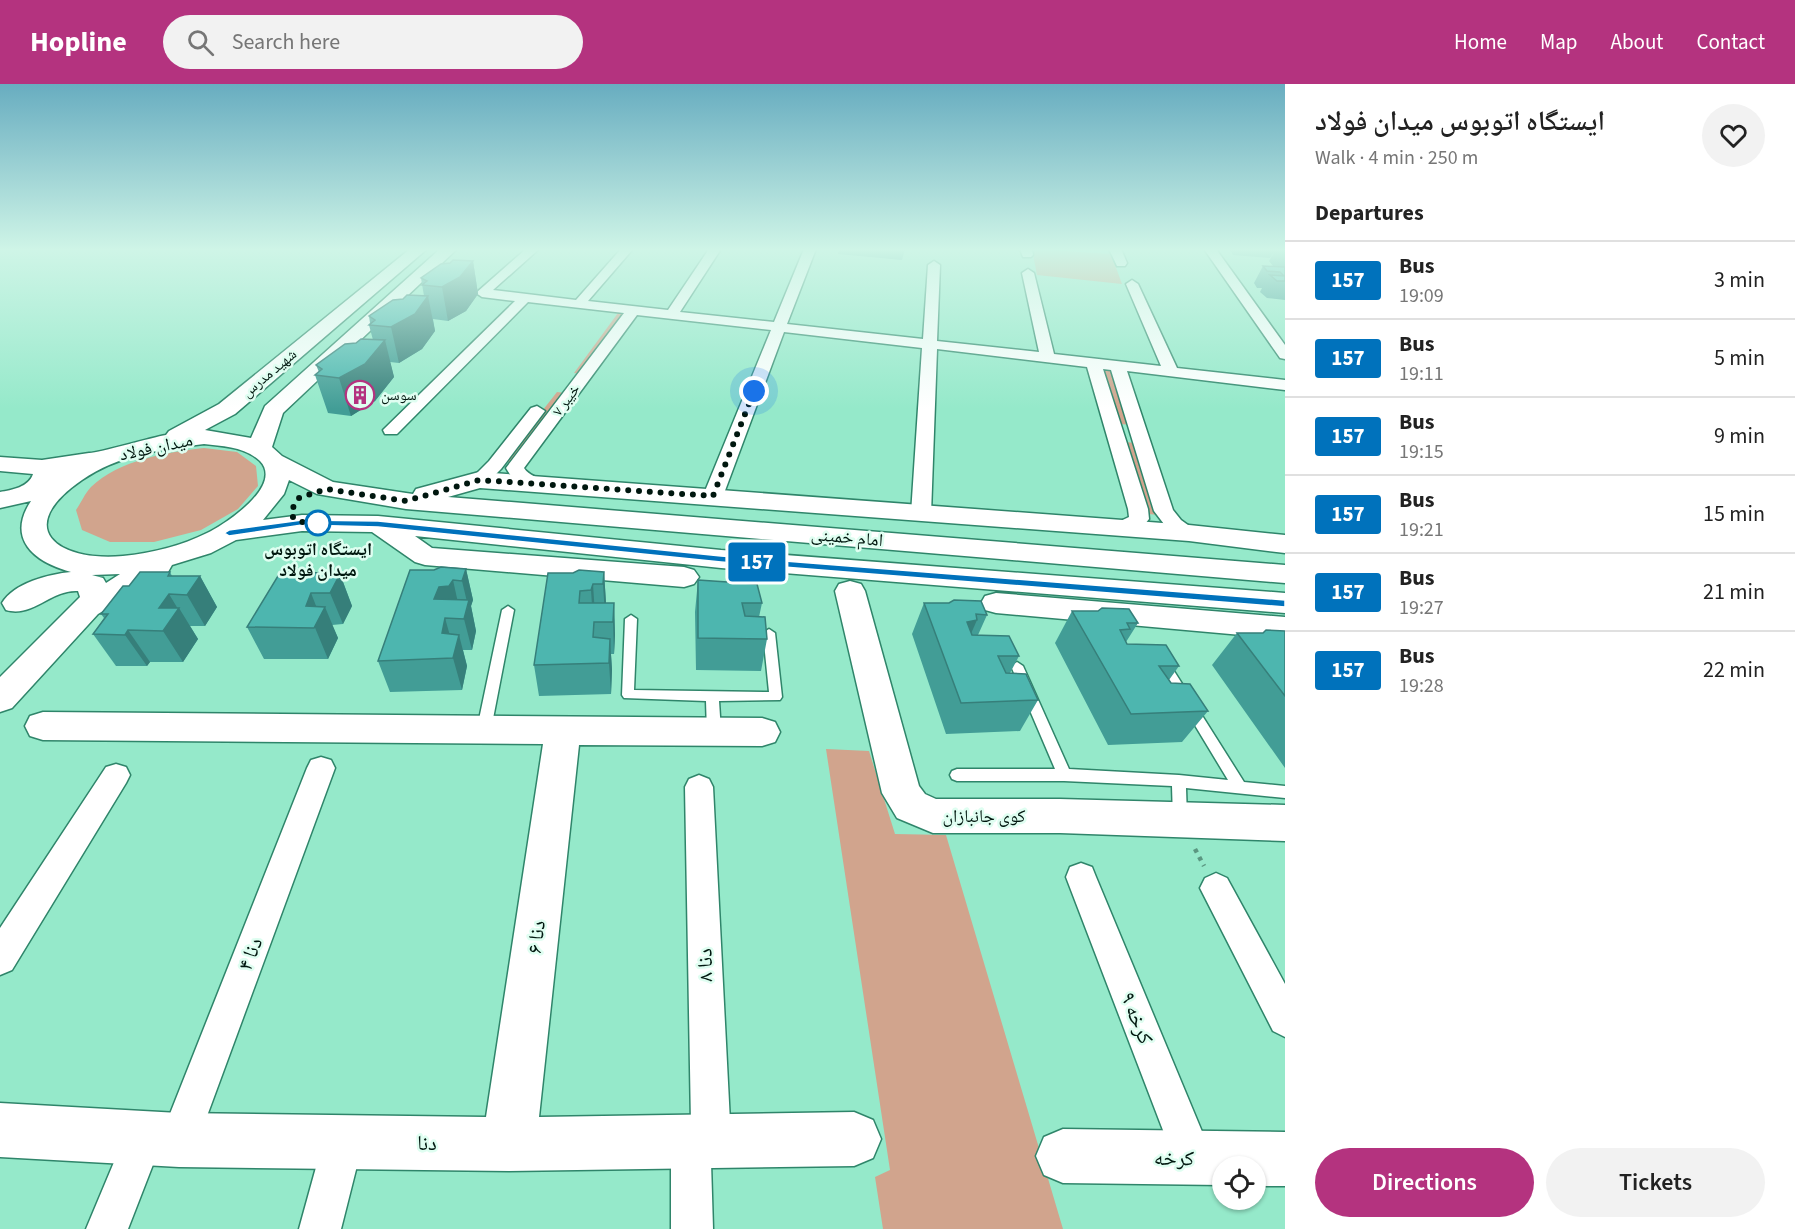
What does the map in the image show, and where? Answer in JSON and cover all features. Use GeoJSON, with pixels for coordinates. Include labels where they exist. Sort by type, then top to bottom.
{"type":"FeatureCollection","features":[{"type":"Feature","properties":{"kind":"main road","name":"شهید مدرس"},"geometry":{"type":"LineString","coordinates":[[168,441],[227,409],[355,302]]}},
{"type":"Feature","properties":{"kind":"main road","name":"شهید مدرس"},"geometry":{"type":"LineString","coordinates":[[266,455],[273,411],[391,302]]}},
{"type":"Feature","properties":{"kind":"main road"},"geometry":{"type":"LineString","coordinates":[[227,409],[223,419],[228,423],[238,425],[249,423],[273,411]]}},
{"type":"Feature","properties":{"kind":"main road","name":"میدان فولاد"},"geometry":{"type":"LineString","coordinates":[[32,521],[41,503],[59,485],[111,456],[168,441],[204,438],[235,440],[266,455]]}},
{"type":"Feature","properties":{"kind":"main road"},"geometry":{"type":"LineString","coordinates":[[0,502],[32,521],[33,540],[48,555],[71,564],[101,567],[136,564],[172,557],[203,546],[229,533],[251,518],[266,502],[275,487],[277,473],[266,455]]}},
{"type":"Feature","properties":{"kind":"main road","name":"امام خمینی"},"geometry":{"type":"LineString","coordinates":[[266,455],[326,489],[406,501],[1285,574]]}},
{"type":"Feature","properties":{"kind":"main road"},"geometry":{"type":"LineString","coordinates":[[0,464],[42,467],[111,456]]}},
{"type":"Feature","properties":{"kind":"main road"},"geometry":{"type":"LineString","coordinates":[[0,502],[27,493],[39,486],[46,472],[42,467]]}},
{"type":"Feature","properties":{"kind":"main road"},"geometry":{"type":"LineString","coordinates":[[406,501],[487,472],[713,496],[921,514],[1129,522],[1180,527],[1285,544]]}},
{"type":"Feature","properties":{"kind":"main road"},"geometry":{"type":"LineString","coordinates":[[302,522],[293,517],[291,511],[293,504],[306,495],[326,489]]}},
{"type":"Feature","properties":{"kind":"main road","name":"امام خمینی"},"geometry":{"type":"LineString","coordinates":[[229,533],[302,522],[378,524],[721,559],[1285,603]]}},
{"type":"Feature","properties":{"kind":"main road"},"geometry":{"type":"LineString","coordinates":[[378,524],[425,556],[1285,628]]}},
{"type":"Feature","properties":{"kind":"main road"},"geometry":{"type":"LineString","coordinates":[[9,612],[48,555]]}},
{"type":"Feature","properties":{"kind":"main road"},"geometry":{"type":"LineString","coordinates":[[87,607],[172,557]]}},
{"type":"Feature","properties":{"kind":"main road"},"geometry":{"type":"LineString","coordinates":[[0,699],[87,607],[94,594],[92,585],[68,581],[53,584],[9,612]]}},
{"type":"Feature","properties":{"kind":"main road","name":"کوی جانبازان"},"geometry":{"type":"LineString","coordinates":[[850,591],[901,793],[910,806],[933,816],[1285,822]]}},
{"type":"Feature","properties":{"kind":"main road"},"geometry":{"type":"LineString","coordinates":[[43,726],[762,732]]}},
{"type":"Feature","properties":{"kind":"main road","name":"دنا ۶"},"geometry":{"type":"LineString","coordinates":[[509,1144],[563,730]]}},
{"type":"Feature","properties":{"kind":"main road","name":"دنا"},"geometry":{"type":"LineString","coordinates":[[0,1130],[161,1139],[509,1144],[854,1139]]}},
{"type":"Feature","properties":{"kind":"main road","name":"کرخه"},"geometry":{"type":"LineString","coordinates":[[1063,1156],[1285,1159]]}},
{"type":"Feature","properties":{"kind":"street"},"geometry":{"type":"LineString","coordinates":[[391,430],[520,302]]}},
{"type":"Feature","properties":{"kind":"street"},"geometry":{"type":"LineString","coordinates":[[559,302],[1285,386]]}},
{"type":"Feature","properties":{"kind":"street"},"geometry":{"type":"LineString","coordinates":[[671,316],[680,302]]}},
{"type":"Feature","properties":{"kind":"street"},"geometry":{"type":"LineString","coordinates":[[713,496],[789,302]]}},
{"type":"Feature","properties":{"kind":"street"},"geometry":{"type":"LineString","coordinates":[[921,514],[933,302]]}},
{"type":"Feature","properties":{"kind":"street"},"geometry":{"type":"LineString","coordinates":[[1035,302],[1048,358]]}},
{"type":"Feature","properties":{"kind":"street"},"geometry":{"type":"LineString","coordinates":[[1140,302],[1171,372]]}},
{"type":"Feature","properties":{"kind":"street"},"geometry":{"type":"LineString","coordinates":[[1248,302],[1285,355]]}},
{"type":"Feature","properties":{"kind":"street","name":"خیبر ۷"},"geometry":{"type":"LineString","coordinates":[[487,472],[560,382],[624,311]]}},
{"type":"Feature","properties":{"kind":"street","name":"خیبر ۷"},"geometry":{"type":"LineString","coordinates":[[524,476],[577,385],[624,311]]}},
{"type":"Feature","properties":{"kind":"street"},"geometry":{"type":"LineString","coordinates":[[1094,364],[1114,429],[1129,522]]}},
{"type":"Feature","properties":{"kind":"street"},"geometry":{"type":"LineString","coordinates":[[1118,367],[1164,511],[1180,527]]}},
{"type":"Feature","properties":{"kind":"street"},"geometry":{"type":"LineString","coordinates":[[560,382],[577,385]]}},
{"type":"Feature","properties":{"kind":"street"},"geometry":{"type":"LineString","coordinates":[[1114,429],[1138,432]]}},
{"type":"Feature","properties":{"kind":"street","name":"دنا ۴"},"geometry":{"type":"LineString","coordinates":[[107,1229],[161,1139],[321,768]]}},
{"type":"Feature","properties":{"kind":"street"},"geometry":{"type":"LineString","coordinates":[[0,958],[116,775]]}},
{"type":"Feature","properties":{"kind":"street","name":"دنا ۸"},"geometry":{"type":"LineString","coordinates":[[692,1229],[701,1143],[699,787]]}},
{"type":"Feature","properties":{"kind":"street","name":"کرخه ۹"},"geometry":{"type":"LineString","coordinates":[[1081,877],[1193,1158]]}},
{"type":"Feature","properties":{"kind":"street"},"geometry":{"type":"LineString","coordinates":[[1216,888],[1285,1019]]}},
{"type":"Feature","properties":{"kind":"street"},"geometry":{"type":"LineString","coordinates":[[320,1229],[343,1142]]}},
{"type":"Feature","properties":{"kind":"lane"},"geometry":{"type":"LineString","coordinates":[[483,730],[508,610]]}},
{"type":"Feature","properties":{"kind":"lane"},"geometry":{"type":"LineString","coordinates":[[631,619],[628,694],[776,696],[769,633]]}},
{"type":"Feature","properties":{"kind":"lane"},"geometry":{"type":"LineString","coordinates":[[1017,666],[1064,775]]}},
{"type":"Feature","properties":{"kind":"lane"},"geometry":{"type":"LineString","coordinates":[[1170,674],[1240,788]]}},
{"type":"Feature","properties":{"kind":"lane"},"geometry":{"type":"LineString","coordinates":[[712,696],[714,732]]}},
{"type":"Feature","properties":{"kind":"lane"},"geometry":{"type":"LineString","coordinates":[[957,775],[1064,775],[1179,781],[1285,792]]}},
{"type":"Feature","properties":{"kind":"lane"},"geometry":{"type":"LineString","coordinates":[[1179,781],[1180,820]]}},
{"type":"Feature","properties":{"kind":"path"},"geometry":{"type":"LineString","coordinates":[[1180,820],[1216,888]]}},
{"type":"Feature","properties":{"kind":"shaded area"},"geometry":{"type":"Polygon","coordinates":[[[618,313],[625,313],[580,374],[574,373],[618,313]]]}},
{"type":"Feature","properties":{"kind":"shaded area"},"geometry":{"type":"Polygon","coordinates":[[[1103,370],[1112,371],[1132,425],[1120,424],[1103,370]]]}},
{"type":"Feature","properties":{"kind":"shaded area"},"geometry":{"type":"Polygon","coordinates":[[[557,392],[565,393],[513,463],[503,461],[557,392]]]}},
{"type":"Feature","properties":{"kind":"shaded area"},"geometry":{"type":"Polygon","coordinates":[[[1125,442],[1135,443],[1161,515],[1148,514],[1125,442]]]}},
{"type":"Feature","properties":{"kind":"shaded area"},"geometry":{"type":"Polygon","coordinates":[[[204,448],[237,452],[256,466],[258,486],[238,509],[201,530],[154,542],[110,542],[82,530],[76,510],[89,489],[102,478],[115,470],[144,459],[204,448]]]}},
{"type":"Feature","properties":{"kind":"shaded area"},"geometry":{"type":"Polygon","coordinates":[[[826,749],[869,751],[895,834],[946,835],[1063,1229],[883,1229],[875,1177],[890,1170],[826,749]]]}},
{"type":"Feature","properties":{"kind":"building"},"geometry":{"type":"Polygon","coordinates":[[[389,302],[423,302],[415,314],[391,327],[369,325],[375,320],[369,316],[389,302]]]}},
{"type":"Feature","properties":{"kind":"building"},"geometry":{"type":"Polygon","coordinates":[[[361,339],[385,340],[365,364],[339,378],[315,375],[322,369],[316,365],[345,344],[356,343],[361,339]]]}},
{"type":"Feature","properties":{"kind":"building"},"geometry":{"type":"Polygon","coordinates":[[[441,567],[466,569],[462,581],[453,580],[449,586],[439,587],[434,599],[469,600],[464,619],[445,618],[442,633],[459,635],[453,658],[378,661],[410,570],[434,570],[441,567]]]}},
{"type":"Feature","properties":{"kind":"building"},"geometry":{"type":"Polygon","coordinates":[[[579,570],[604,572],[603,584],[593,584],[591,590],[580,591],[579,603],[614,603],[613,622],[594,622],[593,637],[610,639],[609,663],[534,665],[548,573],[573,573],[579,570]]]}},
{"type":"Feature","properties":{"kind":"building"},"geometry":{"type":"Polygon","coordinates":[[[281,571],[340,574],[330,593],[311,593],[306,606],[325,607],[314,628],[247,627],[281,571]]]}},
{"type":"Feature","properties":{"kind":"building"},"geometry":{"type":"Polygon","coordinates":[[[140,572],[170,572],[168,576],[200,576],[187,595],[169,594],[159,608],[179,608],[163,631],[128,630],[125,635],[93,634],[108,614],[101,614],[123,586],[129,586],[140,572]]]}},
{"type":"Feature","properties":{"kind":"building"},"geometry":{"type":"Polygon","coordinates":[[[698,580],[757,584],[762,603],[742,603],[745,616],[765,617],[767,639],[698,638],[698,580]]]}},
{"type":"Feature","properties":{"kind":"building"},"geometry":{"type":"Polygon","coordinates":[[[954,600],[981,601],[987,615],[976,614],[977,620],[967,622],[972,635],[1009,636],[1019,656],[998,656],[1006,673],[1026,674],[1038,700],[961,703],[924,603],[949,603],[954,600]]]}},
{"type":"Feature","properties":{"kind":"building"},"geometry":{"type":"Polygon","coordinates":[[[1102,608],[1129,609],[1138,623],[1127,623],[1130,629],[1120,630],[1127,644],[1166,645],[1179,666],[1159,666],[1171,683],[1190,684],[1208,711],[1131,714],[1072,611],[1098,611],[1102,608]]]}},
{"type":"Feature","properties":{"kind":"building"},"geometry":{"type":"Polygon","coordinates":[[[1266,630],[1285,631],[1285,696],[1237,633],[1263,633],[1266,630]]]}},
{"type":"Feature","properties":{"kind":"bus line","name":"157"},"geometry":{"type":"LineString","coordinates":[[229,533],[302,522],[378,524],[721,559],[1285,603]]}},
{"type":"Feature","properties":{"kind":"place","name":"سوسن"},"geometry":{"type":"Point","coordinates":[360,395]}},
{"type":"Feature","properties":{"kind":"place","name":"ایستگاه اتوبوس میدان فولاد"},"geometry":{"type":"Point","coordinates":[318,523]}},
{"type":"Feature","properties":{"kind":"route"},"geometry":{"type":"LineString","coordinates":[[318,523],[321,523],[302,522],[293,517],[291,511],[293,504],[299,498],[326,489],[406,501],[479,480],[713,496],[754,391]]}}]}
